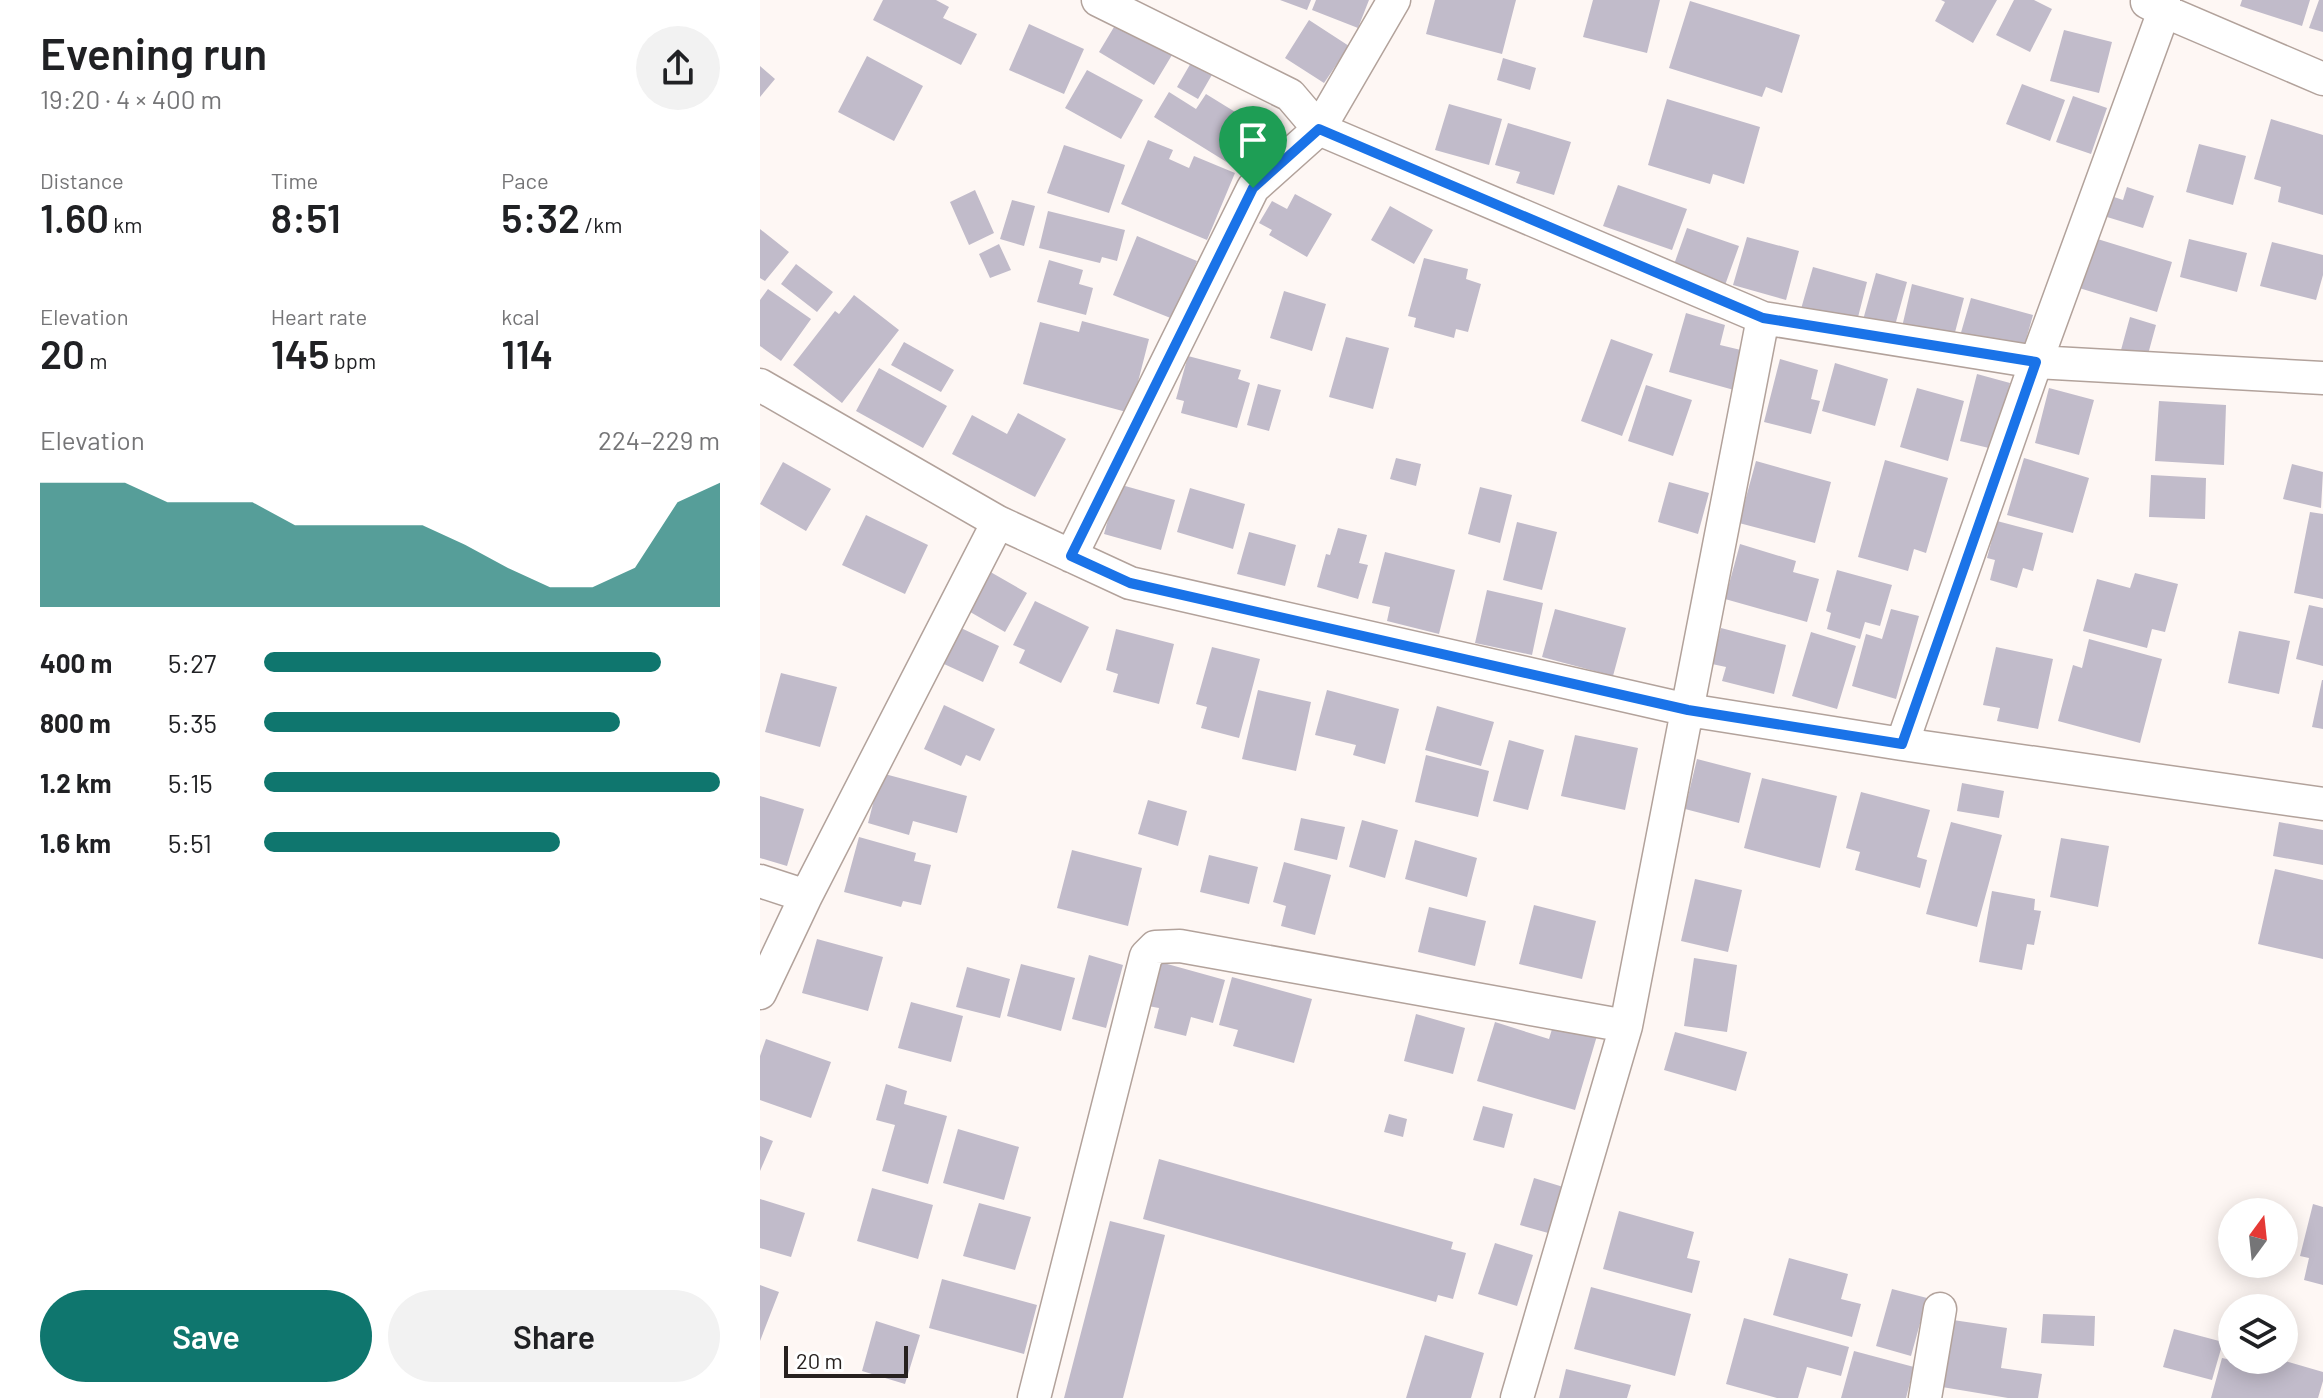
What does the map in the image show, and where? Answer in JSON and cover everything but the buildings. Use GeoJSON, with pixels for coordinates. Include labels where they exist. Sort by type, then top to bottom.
{"type":"FeatureCollection","features":[{"type":"Feature","properties":{"kind":"street"},"geometry":{"type":"LineString","coordinates":[[1098,0],[1290,95],[1319,129],[1763,318],[2036,362],[2323,378]]}},
{"type":"Feature","properties":{"kind":"street"},"geometry":{"type":"LineString","coordinates":[[1071,556],[1253,188],[1319,129],[1394,0]]}},
{"type":"Feature","properties":{"kind":"street"},"geometry":{"type":"LineString","coordinates":[[1902,744],[2157,4],[2323,79]]}},
{"type":"Feature","properties":{"kind":"street"},"geometry":{"type":"LineString","coordinates":[[1517,1398],[1626,1026],[1763,318]]}},
{"type":"Feature","properties":{"kind":"street"},"geometry":{"type":"LineString","coordinates":[[760,385],[998,522],[1130,583],[1688,710],[2323,804]]}},
{"type":"Feature","properties":{"kind":"street"},"geometry":{"type":"LineString","coordinates":[[760,993],[806,896],[998,522]]}},
{"type":"Feature","properties":{"kind":"street"},"geometry":{"type":"LineString","coordinates":[[760,881],[806,896]]}},
{"type":"Feature","properties":{"kind":"street"},"geometry":{"type":"LineString","coordinates":[[1034,1398],[1146,956],[1155,947],[1180,946],[1626,1026]]}},
{"type":"Feature","properties":{"kind":"street"},"geometry":{"type":"LineString","coordinates":[[1925,1398],[1940,1309]]}},
{"type":"Feature","properties":{"kind":"route"},"geometry":{"type":"LineString","coordinates":[[1319,129],[1763,318],[2036,362],[1902,744],[1688,710],[1130,583],[1071,556],[1253,188],[1319,129]]}}]}
